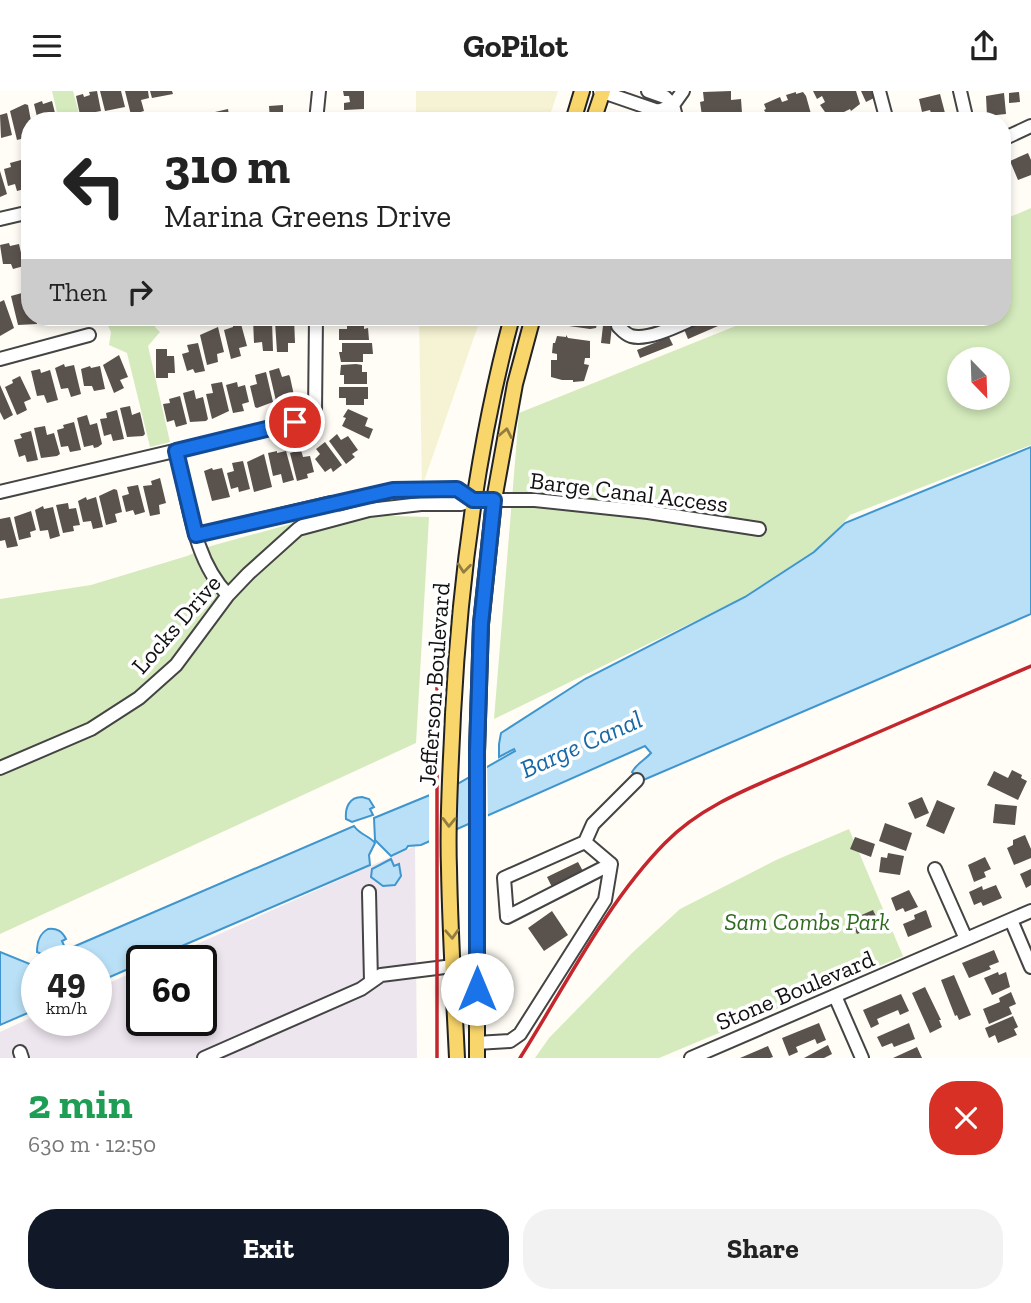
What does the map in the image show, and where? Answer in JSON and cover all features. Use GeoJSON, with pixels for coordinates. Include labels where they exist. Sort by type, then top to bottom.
{"type":"FeatureCollection","features":[{"type":"Feature","properties":{"kind":"main road"},"geometry":{"type":"LineString","coordinates":[[576,112],[582,91]]}},
{"type":"Feature","properties":{"kind":"main road"},"geometry":{"type":"LineString","coordinates":[[596,112],[602,91]]}},
{"type":"Feature","properties":{"kind":"main road","name":"Jefferson Boulevard"},"geometry":{"type":"LineString","coordinates":[[457,1058],[449,866],[450,779],[458,629],[473,500],[510,326]]}},
{"type":"Feature","properties":{"kind":"main road","name":"Jefferson Boulevard"},"geometry":{"type":"LineString","coordinates":[[477,1058],[477,751],[481,624],[494,500],[515,384],[531,326]]}},
{"type":"Feature","properties":{"kind":"street"},"geometry":{"type":"LineString","coordinates":[[317,112],[319,91]]}},
{"type":"Feature","properties":{"kind":"street"},"geometry":{"type":"LineString","coordinates":[[602,91],[659,111],[673,105],[683,91]]}},
{"type":"Feature","properties":{"kind":"street"},"geometry":{"type":"LineString","coordinates":[[648,91],[665,97],[673,105],[675,112]]}},
{"type":"Feature","properties":{"kind":"street"},"geometry":{"type":"LineString","coordinates":[[879,91],[885,112]]}},
{"type":"Feature","properties":{"kind":"street"},"geometry":{"type":"LineString","coordinates":[[960,91],[965,112]]}},
{"type":"Feature","properties":{"kind":"street"},"geometry":{"type":"LineString","coordinates":[[1011,136],[1031,127]]}},
{"type":"Feature","properties":{"kind":"street"},"geometry":{"type":"LineString","coordinates":[[0,219],[21,214]]}},
{"type":"Feature","properties":{"kind":"street"},"geometry":{"type":"LineString","coordinates":[[0,492],[310,419],[315,412],[316,326]]}},
{"type":"Feature","properties":{"kind":"street"},"geometry":{"type":"LineString","coordinates":[[618,326],[634,337],[676,326]]}},
{"type":"Feature","properties":{"kind":"street"},"geometry":{"type":"LineString","coordinates":[[0,359],[89,335]]}},
{"type":"Feature","properties":{"kind":"street"},"geometry":{"type":"LineString","coordinates":[[176,451],[196,535],[208,568],[228,596]]}},
{"type":"Feature","properties":{"kind":"street"},"geometry":{"type":"LineString","coordinates":[[196,535],[393,490],[457,489],[473,500]]}},
{"type":"Feature","properties":{"kind":"street","name":"Locks Drive"},"geometry":{"type":"LineString","coordinates":[[0,768],[91,729],[139,698],[176,665],[248,574],[298,529],[324,511],[357,498]]}},
{"type":"Feature","properties":{"kind":"street","name":"Barge Canal Access"},"geometry":{"type":"LineString","coordinates":[[494,500],[535,499],[760,529]]}},
{"type":"Feature","properties":{"kind":"street","name":"Locks Drive"},"geometry":{"type":"LineString","coordinates":[[298,529],[369,510],[494,500]]}},
{"type":"Feature","properties":{"kind":"street"},"geometry":{"type":"LineString","coordinates":[[611,864],[507,917],[504,878],[585,842],[593,824],[637,780]]}},
{"type":"Feature","properties":{"kind":"street"},"geometry":{"type":"LineString","coordinates":[[585,842],[611,864]]}},
{"type":"Feature","properties":{"kind":"street"},"geometry":{"type":"LineString","coordinates":[[477,1043],[510,1041],[520,1034],[605,899],[611,864]]}},
{"type":"Feature","properties":{"kind":"street"},"geometry":{"type":"LineString","coordinates":[[935,869],[966,939]]}},
{"type":"Feature","properties":{"kind":"street"},"geometry":{"type":"LineString","coordinates":[[369,892],[371,982]]}},
{"type":"Feature","properties":{"kind":"street","name":"Stone Boulevard"},"geometry":{"type":"LineString","coordinates":[[691,1058],[711,1054],[835,996],[1031,911]]}},
{"type":"Feature","properties":{"kind":"street"},"geometry":{"type":"LineString","coordinates":[[1011,920],[1031,968]]}},
{"type":"Feature","properties":{"kind":"street"},"geometry":{"type":"LineString","coordinates":[[204,1058],[362,989],[381,975],[453,966]]}},
{"type":"Feature","properties":{"kind":"street"},"geometry":{"type":"LineString","coordinates":[[835,996],[862,1058]]}},
{"type":"Feature","properties":{"kind":"shaded area"},"geometry":{"type":"Polygon","coordinates":[[[416,91],[558,91],[551,112],[416,112],[416,91]]]}},
{"type":"Feature","properties":{"kind":"shaded area"},"geometry":{"type":"Polygon","coordinates":[[[419,326],[478,326],[422,487],[419,326]]]}},
{"type":"Feature","properties":{"kind":"shaded area"},"geometry":{"type":"Polygon","coordinates":[[[415,846],[417,1058],[0,1058],[0,1032],[21,1022],[21,1036],[112,1036],[112,982],[126,975],[126,1036],[217,1036],[217,945],[195,945],[415,846]]]}},
{"type":"Feature","properties":{"kind":"green space"},"geometry":{"type":"Polygon","coordinates":[[[52,91],[73,91],[79,112],[57,112],[52,91]]]}},
{"type":"Feature","properties":{"kind":"green space"},"geometry":{"type":"Polygon","coordinates":[[[1031,208],[1031,445],[850,515],[804,568],[494,719],[519,413],[736,326],[1011,326],[1011,217],[1031,208]]]}},
{"type":"Feature","properties":{"kind":"green space"},"geometry":{"type":"Polygon","coordinates":[[[108,326],[155,326],[160,332],[148,346],[170,442],[150,447],[127,353],[109,345],[111,332],[108,326]]]}},
{"type":"Feature","properties":{"kind":"green space"},"geometry":{"type":"Polygon","coordinates":[[[327,514],[429,517],[416,743],[0,934],[0,599],[91,585],[211,546],[327,514]]]}},
{"type":"Feature","properties":{"kind":"green space","name":"Sam Combs Park"},"geometry":{"type":"Polygon","coordinates":[[[849,829],[903,956],[659,1058],[535,1058],[549,1038],[632,953],[680,909],[776,860],[849,829]]]}},
{"type":"Feature","properties":{"kind":"water","name":"Barge Canal"},"geometry":{"type":"Polygon","coordinates":[[[1031,447],[1031,614],[641,781],[632,772],[651,753],[645,746],[421,845],[408,846],[391,856],[375,840],[374,818],[459,783],[515,751],[514,749],[499,757],[501,733],[585,679],[745,597],[814,552],[845,523],[1031,447]]]}},
{"type":"Feature","properties":{"kind":"water"},"geometry":{"type":"Polygon","coordinates":[[[362,797],[369,799],[374,807],[370,809],[373,815],[352,822],[346,819],[349,804],[362,797]]]}},
{"type":"Feature","properties":{"kind":"water"},"geometry":{"type":"Polygon","coordinates":[[[354,826],[375,843],[369,855],[370,865],[184,945],[126,945],[126,970],[112,976],[112,945],[78,945],[354,826]]]}},
{"type":"Feature","properties":{"kind":"water"},"geometry":{"type":"Polygon","coordinates":[[[391,859],[394,866],[399,864],[401,876],[395,885],[383,886],[371,877],[372,869],[391,859]]]}},
{"type":"Feature","properties":{"kind":"water"},"geometry":{"type":"Polygon","coordinates":[[[57,930],[63,934],[66,939],[62,941],[64,945],[37,945],[45,931],[57,930]]]}},
{"type":"Feature","properties":{"kind":"water"},"geometry":{"type":"Polygon","coordinates":[[[0,952],[21,961],[21,1016],[0,1025],[0,952]]]}},
{"type":"Feature","properties":{"kind":"pier"},"geometry":{"type":"Polygon","coordinates":[[[487,764],[488,818],[468,827],[468,774],[487,764]]]}},
{"type":"Feature","properties":{"kind":"pier"},"geometry":{"type":"Polygon","coordinates":[[[457,780],[457,832],[429,845],[429,792],[457,780]]]}},
{"type":"Feature","properties":{"kind":"building"},"geometry":{"type":"Polygon","coordinates":[[[97,91],[101,111],[79,112],[76,96],[83,94],[84,97],[90,95],[89,92],[97,91]]]}},
{"type":"Feature","properties":{"kind":"building"},"geometry":{"type":"Polygon","coordinates":[[[100,91],[121,91],[125,107],[105,111],[100,91]]]}},
{"type":"Feature","properties":{"kind":"building"},"geometry":{"type":"Polygon","coordinates":[[[125,91],[148,91],[149,98],[141,100],[144,111],[130,112],[125,91]]]}},
{"type":"Feature","properties":{"kind":"building"},"geometry":{"type":"Polygon","coordinates":[[[150,91],[172,91],[173,94],[152,98],[150,91]]]}},
{"type":"Feature","properties":{"kind":"building"},"geometry":{"type":"Polygon","coordinates":[[[343,91],[364,91],[364,109],[344,110],[344,103],[350,102],[349,96],[344,96],[343,91]]]}},
{"type":"Feature","properties":{"kind":"building"},"geometry":{"type":"Polygon","coordinates":[[[731,91],[731,100],[741,99],[742,112],[701,112],[700,102],[704,101],[703,92],[731,91]]]}},
{"type":"Feature","properties":{"kind":"building"},"geometry":{"type":"Polygon","coordinates":[[[813,91],[856,91],[860,104],[851,111],[825,112],[820,105],[825,102],[822,96],[817,99],[813,91]]]}},
{"type":"Feature","properties":{"kind":"building"},"geometry":{"type":"Polygon","coordinates":[[[861,91],[871,91],[874,98],[866,102],[861,91]]]}},
{"type":"Feature","properties":{"kind":"building"},"geometry":{"type":"Polygon","coordinates":[[[803,92],[810,112],[765,112],[764,104],[780,97],[782,102],[788,100],[786,95],[803,92]]]}},
{"type":"Feature","properties":{"kind":"building"},"geometry":{"type":"Polygon","coordinates":[[[1019,92],[1020,102],[1009,103],[1009,93],[1019,92]]]}},
{"type":"Feature","properties":{"kind":"building"},"geometry":{"type":"Polygon","coordinates":[[[1004,93],[1006,112],[987,112],[986,96],[1004,93]]]}},
{"type":"Feature","properties":{"kind":"building"},"geometry":{"type":"Polygon","coordinates":[[[940,94],[945,112],[922,112],[919,99],[940,94]]]}},
{"type":"Feature","properties":{"kind":"building"},"geometry":{"type":"Polygon","coordinates":[[[52,101],[55,112],[36,112],[34,104],[52,101]]]}},
{"type":"Feature","properties":{"kind":"building"},"geometry":{"type":"Polygon","coordinates":[[[28,105],[29,112],[21,112],[21,139],[17,140],[10,111],[28,105]]]}},
{"type":"Feature","properties":{"kind":"building"},"geometry":{"type":"Polygon","coordinates":[[[283,105],[283,112],[269,112],[269,106],[283,105]]]}},
{"type":"Feature","properties":{"kind":"building"},"geometry":{"type":"Polygon","coordinates":[[[7,113],[12,135],[1,138],[0,115],[7,113]]]}},
{"type":"Feature","properties":{"kind":"building"},"geometry":{"type":"Polygon","coordinates":[[[1028,153],[1031,175],[1018,180],[1011,161],[1028,153]]]}},
{"type":"Feature","properties":{"kind":"building"},"geometry":{"type":"Polygon","coordinates":[[[21,160],[21,190],[17,191],[15,184],[8,186],[4,169],[11,167],[10,163],[21,160]]]}},
{"type":"Feature","properties":{"kind":"building"},"geometry":{"type":"Polygon","coordinates":[[[0,171],[7,194],[0,197],[0,171]]]}},
{"type":"Feature","properties":{"kind":"building"},"geometry":{"type":"Polygon","coordinates":[[[19,244],[21,267],[13,269],[11,264],[3,264],[0,245],[19,244]]]}},
{"type":"Feature","properties":{"kind":"building"},"geometry":{"type":"Polygon","coordinates":[[[21,293],[21,325],[18,325],[11,296],[21,293]]]}},
{"type":"Feature","properties":{"kind":"building"},"geometry":{"type":"Polygon","coordinates":[[[4,300],[14,328],[0,336],[0,302],[4,300]]]}},
{"type":"Feature","properties":{"kind":"building"},"geometry":{"type":"Polygon","coordinates":[[[242,326],[247,346],[239,348],[241,356],[231,359],[224,330],[242,326]]]}},
{"type":"Feature","properties":{"kind":"building"},"geometry":{"type":"Polygon","coordinates":[[[253,326],[272,326],[273,351],[263,351],[262,342],[254,343],[253,326]]]}},
{"type":"Feature","properties":{"kind":"building"},"geometry":{"type":"Polygon","coordinates":[[[275,326],[294,326],[295,343],[288,343],[288,352],[277,352],[275,326]]]}},
{"type":"Feature","properties":{"kind":"building"},"geometry":{"type":"Polygon","coordinates":[[[347,326],[368,328],[369,340],[339,340],[339,329],[347,329],[347,326]]]}},
{"type":"Feature","properties":{"kind":"building"},"geometry":{"type":"Polygon","coordinates":[[[569,326],[597,326],[590,329],[569,326]]]}},
{"type":"Feature","properties":{"kind":"building"},"geometry":{"type":"Polygon","coordinates":[[[603,326],[612,326],[610,344],[601,343],[603,326]]]}},
{"type":"Feature","properties":{"kind":"building"},"geometry":{"type":"Polygon","coordinates":[[[691,326],[718,326],[688,339],[684,329],[691,326]]]}},
{"type":"Feature","properties":{"kind":"building"},"geometry":{"type":"Polygon","coordinates":[[[218,327],[224,352],[217,354],[218,362],[207,365],[200,335],[218,327]]]}},
{"type":"Feature","properties":{"kind":"building"},"geometry":{"type":"Polygon","coordinates":[[[566,335],[568,338],[590,341],[590,358],[585,358],[584,364],[589,365],[584,381],[573,382],[551,377],[551,360],[557,360],[557,354],[552,353],[553,343],[557,336],[566,335]]]}},
{"type":"Feature","properties":{"kind":"building"},"geometry":{"type":"Polygon","coordinates":[[[669,337],[673,345],[640,358],[637,350],[669,337]]]}},
{"type":"Feature","properties":{"kind":"building"},"geometry":{"type":"Polygon","coordinates":[[[198,343],[205,371],[195,373],[193,369],[187,371],[182,354],[189,352],[187,345],[198,343]]]}},
{"type":"Feature","properties":{"kind":"building"},"geometry":{"type":"Polygon","coordinates":[[[342,343],[372,343],[373,354],[363,354],[363,362],[341,362],[339,352],[342,352],[342,343]]]}},
{"type":"Feature","properties":{"kind":"building"},"geometry":{"type":"Polygon","coordinates":[[[156,349],[167,349],[167,356],[174,356],[175,373],[168,373],[168,378],[156,378],[156,349]]]}},
{"type":"Feature","properties":{"kind":"building"},"geometry":{"type":"Polygon","coordinates":[[[119,355],[128,377],[120,380],[124,388],[114,393],[103,365],[119,355]]]}},
{"type":"Feature","properties":{"kind":"building"},"geometry":{"type":"Polygon","coordinates":[[[64,364],[65,367],[74,365],[81,394],[71,397],[68,388],[61,389],[55,368],[64,364]]]}},
{"type":"Feature","properties":{"kind":"building"},"geometry":{"type":"Polygon","coordinates":[[[341,365],[362,365],[362,372],[367,372],[367,384],[344,384],[344,375],[340,375],[341,365]]]}},
{"type":"Feature","properties":{"kind":"building"},"geometry":{"type":"Polygon","coordinates":[[[100,366],[105,389],[94,391],[92,386],[84,386],[81,369],[100,366]]]}},
{"type":"Feature","properties":{"kind":"building"},"geometry":{"type":"Polygon","coordinates":[[[279,368],[282,377],[290,377],[295,400],[276,401],[269,371],[279,368]]]}},
{"type":"Feature","properties":{"kind":"building"},"geometry":{"type":"Polygon","coordinates":[[[40,369],[41,373],[50,370],[58,400],[47,403],[44,395],[37,396],[31,371],[40,369]]]}},
{"type":"Feature","properties":{"kind":"building"},"geometry":{"type":"Polygon","coordinates":[[[266,372],[273,402],[257,408],[250,386],[257,384],[255,375],[266,372]]]}},
{"type":"Feature","properties":{"kind":"building"},"geometry":{"type":"Polygon","coordinates":[[[20,376],[31,399],[24,402],[27,410],[17,415],[5,387],[20,376]]]}},
{"type":"Feature","properties":{"kind":"building"},"geometry":{"type":"Polygon","coordinates":[[[222,382],[229,411],[212,419],[206,394],[213,393],[211,384],[222,382]]]}},
{"type":"Feature","properties":{"kind":"building"},"geometry":{"type":"Polygon","coordinates":[[[237,382],[238,387],[245,385],[249,402],[242,404],[244,411],[233,413],[226,385],[237,382]]]}},
{"type":"Feature","properties":{"kind":"building"},"geometry":{"type":"Polygon","coordinates":[[[0,385],[13,415],[4,420],[0,412],[0,385]]]}},
{"type":"Feature","properties":{"kind":"building"},"geometry":{"type":"Polygon","coordinates":[[[339,387],[368,387],[368,399],[364,399],[364,405],[346,405],[346,398],[339,398],[339,387]]]}},
{"type":"Feature","properties":{"kind":"building"},"geometry":{"type":"Polygon","coordinates":[[[194,390],[196,399],[203,397],[208,419],[206,421],[190,422],[183,393],[194,390]]]}},
{"type":"Feature","properties":{"kind":"building"},"geometry":{"type":"Polygon","coordinates":[[[180,396],[187,424],[176,427],[174,420],[167,422],[163,404],[180,396]]]}},
{"type":"Feature","properties":{"kind":"building"},"geometry":{"type":"Polygon","coordinates":[[[130,406],[132,415],[140,412],[145,434],[143,436],[127,437],[120,408],[130,406]]]}},
{"type":"Feature","properties":{"kind":"building"},"geometry":{"type":"Polygon","coordinates":[[[348,409],[368,418],[365,426],[373,429],[369,439],[342,426],[348,409]]]}},
{"type":"Feature","properties":{"kind":"building"},"geometry":{"type":"Polygon","coordinates":[[[117,410],[124,439],[113,441],[111,434],[104,436],[100,419],[107,418],[106,413],[117,410]]]}},
{"type":"Feature","properties":{"kind":"building"},"geometry":{"type":"Polygon","coordinates":[[[87,415],[90,425],[97,423],[102,444],[98,447],[84,447],[77,418],[87,415]]]}},
{"type":"Feature","properties":{"kind":"building"},"geometry":{"type":"Polygon","coordinates":[[[74,422],[81,450],[70,452],[68,446],[61,447],[57,430],[74,422]]]}},
{"type":"Feature","properties":{"kind":"building"},"geometry":{"type":"Polygon","coordinates":[[[45,426],[47,435],[54,433],[60,454],[57,456],[41,458],[34,428],[45,426]]]}},
{"type":"Feature","properties":{"kind":"building"},"geometry":{"type":"Polygon","coordinates":[[[31,431],[38,460],[27,462],[25,455],[19,457],[14,440],[22,438],[20,434],[31,431]]]}},
{"type":"Feature","properties":{"kind":"building"},"geometry":{"type":"Polygon","coordinates":[[[337,434],[341,440],[348,436],[358,450],[352,454],[355,457],[346,464],[329,441],[337,434]]]}},
{"type":"Feature","properties":{"kind":"building"},"geometry":{"type":"Polygon","coordinates":[[[325,442],[342,465],[333,472],[331,468],[325,472],[315,459],[320,454],[316,449],[325,442]]]}},
{"type":"Feature","properties":{"kind":"building"},"geometry":{"type":"Polygon","coordinates":[[[301,450],[303,457],[310,456],[314,472],[307,474],[308,478],[297,481],[290,453],[301,450]]]}},
{"type":"Feature","properties":{"kind":"building"},"geometry":{"type":"Polygon","coordinates":[[[286,451],[294,480],[283,483],[281,474],[273,476],[268,453],[286,451]]]}},
{"type":"Feature","properties":{"kind":"building"},"geometry":{"type":"Polygon","coordinates":[[[264,454],[272,487],[254,492],[247,462],[264,454]]]}},
{"type":"Feature","properties":{"kind":"building"},"geometry":{"type":"Polygon","coordinates":[[[243,461],[250,489],[239,492],[238,487],[231,489],[227,473],[234,471],[232,463],[243,461]]]}},
{"type":"Feature","properties":{"kind":"building"},"geometry":{"type":"Polygon","coordinates":[[[222,468],[230,497],[212,501],[204,471],[222,468]]]}},
{"type":"Feature","properties":{"kind":"building"},"geometry":{"type":"Polygon","coordinates":[[[160,478],[166,503],[159,505],[160,514],[150,516],[143,486],[152,485],[151,481],[160,478]]]}},
{"type":"Feature","properties":{"kind":"building"},"geometry":{"type":"Polygon","coordinates":[[[138,485],[145,512],[135,515],[133,510],[126,512],[122,496],[129,494],[127,487],[138,485]]]}},
{"type":"Feature","properties":{"kind":"building"},"geometry":{"type":"Polygon","coordinates":[[[117,490],[122,512],[115,514],[117,522],[106,525],[99,496],[117,490]]]}},
{"type":"Feature","properties":{"kind":"building"},"geometry":{"type":"Polygon","coordinates":[[[86,497],[87,500],[96,497],[103,527],[93,529],[91,521],[83,522],[78,501],[86,497]]]}},
{"type":"Feature","properties":{"kind":"building"},"geometry":{"type":"Polygon","coordinates":[[[68,503],[69,509],[76,508],[80,525],[73,526],[74,531],[63,533],[56,505],[68,503]]]}},
{"type":"Feature","properties":{"kind":"building"},"geometry":{"type":"Polygon","coordinates":[[[43,506],[44,509],[53,507],[60,536],[50,539],[48,530],[40,531],[35,510],[43,506]]]}},
{"type":"Feature","properties":{"kind":"building"},"geometry":{"type":"Polygon","coordinates":[[[31,511],[36,530],[30,532],[31,537],[19,540],[14,517],[31,511]]]}},
{"type":"Feature","properties":{"kind":"building"},"geometry":{"type":"Polygon","coordinates":[[[10,517],[18,546],[7,548],[5,540],[0,541],[0,519],[10,517]]]}},
{"type":"Feature","properties":{"kind":"building"},"geometry":{"type":"Polygon","coordinates":[[[1012,770],[1027,781],[1018,800],[987,785],[994,771],[1008,778],[1012,770]]]}},
{"type":"Feature","properties":{"kind":"building"},"geometry":{"type":"Polygon","coordinates":[[[922,797],[929,813],[915,819],[908,803],[922,797]]]}},
{"type":"Feature","properties":{"kind":"building"},"geometry":{"type":"Polygon","coordinates":[[[937,800],[955,808],[944,834],[926,826],[937,800]]]}},
{"type":"Feature","properties":{"kind":"building"},"geometry":{"type":"Polygon","coordinates":[[[995,804],[1017,806],[1015,825],[993,823],[995,804]]]}},
{"type":"Feature","properties":{"kind":"building"},"geometry":{"type":"Polygon","coordinates":[[[885,823],[912,833],[906,851],[879,841],[885,823]]]}},
{"type":"Feature","properties":{"kind":"building"},"geometry":{"type":"Polygon","coordinates":[[[1025,835],[1031,849],[1031,858],[1014,865],[1007,848],[1013,845],[1013,840],[1025,835]]]}},
{"type":"Feature","properties":{"kind":"building"},"geometry":{"type":"Polygon","coordinates":[[[855,837],[875,844],[871,857],[850,849],[855,837]]]}},
{"type":"Feature","properties":{"kind":"building"},"geometry":{"type":"Polygon","coordinates":[[[888,853],[904,856],[900,875],[879,872],[881,857],[887,858],[888,853]]]}},
{"type":"Feature","properties":{"kind":"building"},"geometry":{"type":"Polygon","coordinates":[[[985,857],[991,869],[984,872],[986,877],[974,882],[968,865],[985,857]]]}},
{"type":"Feature","properties":{"kind":"building"},"geometry":{"type":"Polygon","coordinates":[[[578,862],[584,873],[553,889],[547,877],[578,862]]]}},
{"type":"Feature","properties":{"kind":"building"},"geometry":{"type":"Polygon","coordinates":[[[1031,869],[1031,885],[1026,888],[1020,874],[1031,869]]]}},
{"type":"Feature","properties":{"kind":"building"},"geometry":{"type":"Polygon","coordinates":[[[996,885],[1002,898],[983,906],[981,902],[974,905],[969,892],[982,886],[983,890],[996,885]]]}},
{"type":"Feature","properties":{"kind":"building"},"geometry":{"type":"Polygon","coordinates":[[[909,890],[918,907],[905,912],[903,908],[896,911],[891,898],[909,890]]]}},
{"type":"Feature","properties":{"kind":"building"},"geometry":{"type":"Polygon","coordinates":[[[873,910],[880,925],[857,934],[850,920],[873,910]]]}},
{"type":"Feature","properties":{"kind":"building"},"geometry":{"type":"Polygon","coordinates":[[[926,910],[932,927],[908,937],[903,924],[926,910]]]}},
{"type":"Feature","properties":{"kind":"building"},"geometry":{"type":"Polygon","coordinates":[[[552,911],[568,935],[544,951],[528,928],[552,911]]]}},
{"type":"Feature","properties":{"kind":"building"},"geometry":{"type":"Polygon","coordinates":[[[994,950],[999,962],[989,966],[991,969],[969,978],[962,963],[994,950]]]}},
{"type":"Feature","properties":{"kind":"building"},"geometry":{"type":"Polygon","coordinates":[[[998,972],[999,975],[1006,972],[1010,987],[992,995],[984,978],[998,972]]]}},
{"type":"Feature","properties":{"kind":"building"},"geometry":{"type":"Polygon","coordinates":[[[954,975],[971,1015],[959,1020],[941,980],[954,975]]]}},
{"type":"Feature","properties":{"kind":"building"},"geometry":{"type":"Polygon","coordinates":[[[925,987],[942,1027],[930,1033],[912,993],[925,987]]]}},
{"type":"Feature","properties":{"kind":"building"},"geometry":{"type":"Polygon","coordinates":[[[1011,992],[1016,1004],[1009,1007],[1012,1014],[989,1024],[983,1009],[1000,1002],[999,998],[1011,992]]]}},
{"type":"Feature","properties":{"kind":"building"},"geometry":{"type":"Polygon","coordinates":[[[901,994],[909,1011],[900,1015],[898,1010],[877,1019],[879,1024],[871,1028],[863,1010],[901,994]]]}},
{"type":"Feature","properties":{"kind":"building"},"geometry":{"type":"Polygon","coordinates":[[[1013,1016],[1018,1027],[1014,1029],[1017,1035],[998,1043],[995,1035],[989,1038],[985,1028],[1013,1016]]]}},
{"type":"Feature","properties":{"kind":"building"},"geometry":{"type":"Polygon","coordinates":[[[819,1023],[826,1040],[817,1044],[815,1039],[796,1047],[798,1052],[789,1056],[782,1038],[819,1023]]]}},
{"type":"Feature","properties":{"kind":"building"},"geometry":{"type":"Polygon","coordinates":[[[909,1023],[915,1039],[894,1047],[892,1043],[882,1047],[877,1037],[909,1023]]]}},
{"type":"Feature","properties":{"kind":"building"},"geometry":{"type":"Polygon","coordinates":[[[828,1045],[832,1054],[824,1058],[804,1058],[828,1045]]]}},
{"type":"Feature","properties":{"kind":"building"},"geometry":{"type":"Polygon","coordinates":[[[768,1046],[773,1057],[740,1058],[768,1046]]]}},
{"type":"Feature","properties":{"kind":"building"},"geometry":{"type":"Polygon","coordinates":[[[917,1047],[922,1058],[893,1058],[917,1047]]]}},
{"type":"Feature","properties":{"kind":"railway"},"geometry":{"type":"LineString","coordinates":[[437,647],[437,1058]]}},
{"type":"Feature","properties":{"kind":"railway"},"geometry":{"type":"LineString","coordinates":[[520,1058],[605,919],[644,867],[681,829],[716,805],[754,786],[1031,666]]}},
{"type":"Feature","properties":{"kind":"route"},"geometry":{"type":"LineString","coordinates":[[295,422],[176,451],[196,535],[393,490],[457,489],[473,500],[494,500],[481,624],[477,751],[477,989]]}}]}
